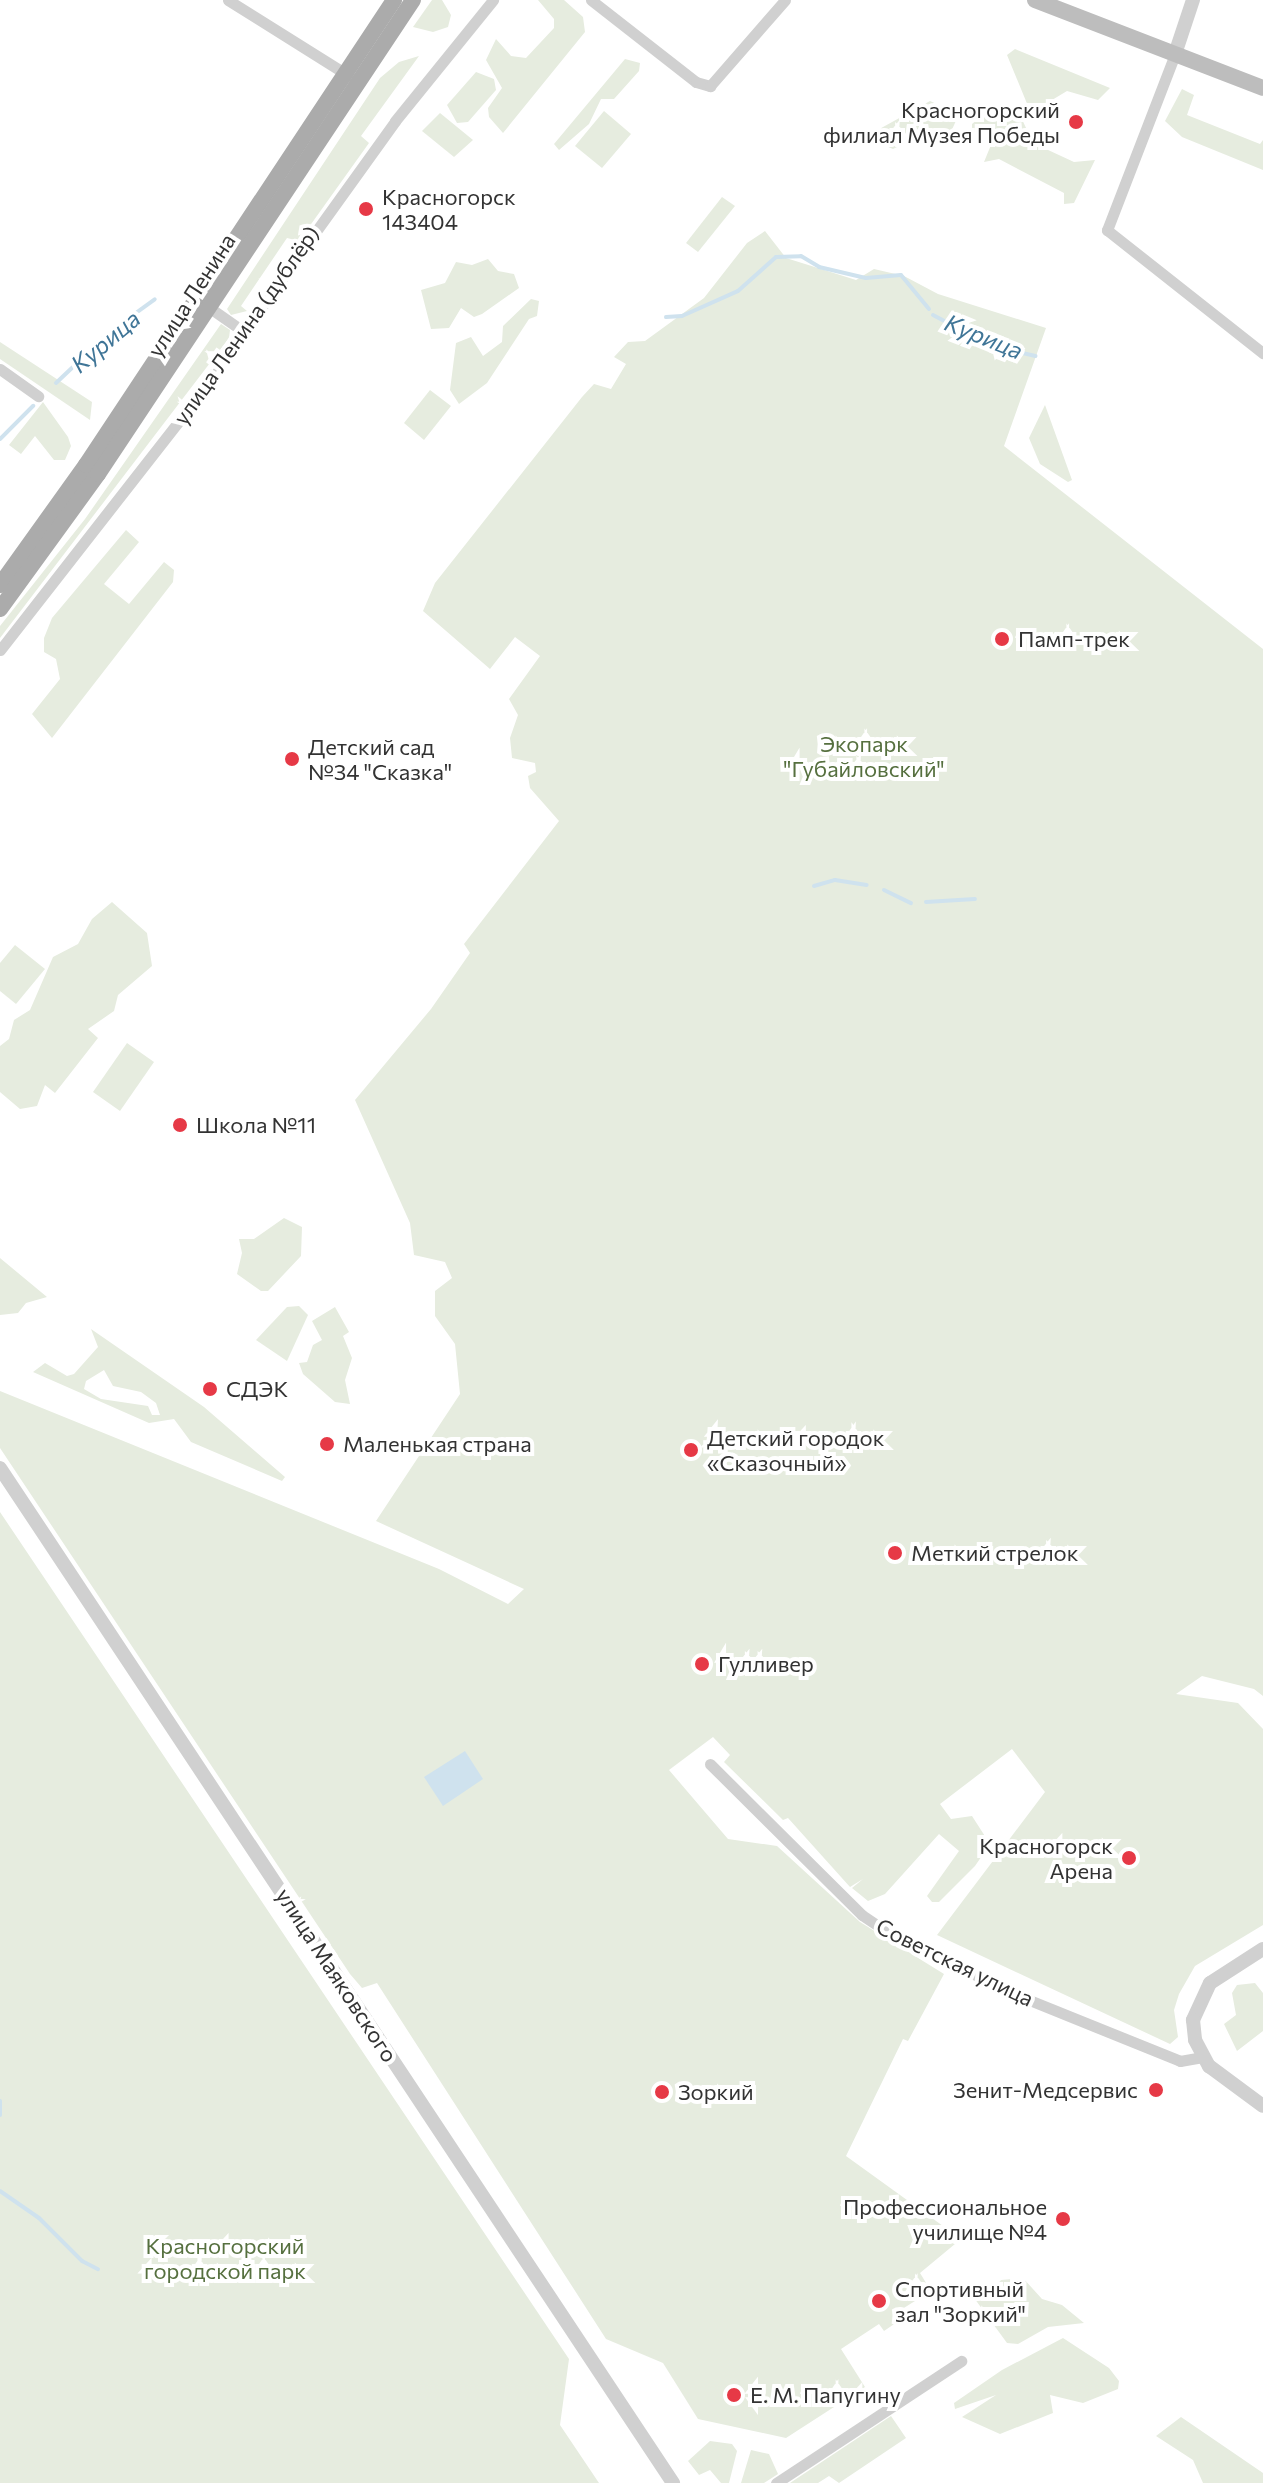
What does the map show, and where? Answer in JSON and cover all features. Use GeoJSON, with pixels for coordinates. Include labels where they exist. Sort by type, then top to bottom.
{"type":"FeatureCollection","features":[{"type":"Feature","properties":{"kind":"main road","name":"улица Ленина"},"geometry":{"type":"LineString","coordinates":[[0,609],[210,308],[351,77],[394,0]]}},
{"type":"Feature","properties":{"kind":"main road","name":"улица Ленина"},"geometry":{"type":"LineString","coordinates":[[0,585],[86,465],[351,77],[413,0]]}},
{"type":"Feature","properties":{"kind":"main road"},"geometry":{"type":"LineString","coordinates":[[1035,0],[1263,88]]}},
{"type":"Feature","properties":{"kind":"street"},"geometry":{"type":"LineString","coordinates":[[228,0],[351,77]]}},
{"type":"Feature","properties":{"kind":"street","name":"улица Ленина (дублёр)"},"geometry":{"type":"LineString","coordinates":[[0,650],[243,331],[317,225],[493,0]]}},
{"type":"Feature","properties":{"kind":"street"},"geometry":{"type":"LineString","coordinates":[[591,0],[696,82],[716,85],[785,0]]}},
{"type":"Feature","properties":{"kind":"street"},"geometry":{"type":"LineString","coordinates":[[1193,0],[1107,230],[1263,353]]}},
{"type":"Feature","properties":{"kind":"street"},"geometry":{"type":"LineString","coordinates":[[210,308],[243,331]]}},
{"type":"Feature","properties":{"kind":"street"},"geometry":{"type":"LineString","coordinates":[[0,369],[38,396]]}},
{"type":"Feature","properties":{"kind":"street","name":"улица Маяковского"},"geometry":{"type":"LineString","coordinates":[[0,1468],[673,2483]]}},
{"type":"Feature","properties":{"kind":"street","name":"Советская улица"},"geometry":{"type":"LineString","coordinates":[[710,1764],[862,1915],[887,1932],[1004,1989],[1180,2061],[1203,2057]]}},
{"type":"Feature","properties":{"kind":"street"},"geometry":{"type":"LineString","coordinates":[[1263,1949],[1218,1975],[1203,1992],[1193,2020],[1203,2057],[1221,2076],[1263,2106]]}},
{"type":"Feature","properties":{"kind":"street"},"geometry":{"type":"LineString","coordinates":[[776,2483],[961,2361]]}},
{"type":"Feature","properties":{"kind":"green space"},"geometry":{"type":"Polygon","coordinates":[[[432,0],[442,0],[451,15],[448,27],[433,32],[413,27],[432,0]]]}},
{"type":"Feature","properties":{"kind":"green space"},"geometry":{"type":"Polygon","coordinates":[[[538,0],[564,0],[583,17],[585,32],[503,133],[489,117],[488,108],[502,88],[486,60],[496,39],[511,56],[526,58],[554,28],[554,19],[538,0]]]}},
{"type":"Feature","properties":{"kind":"green space"},"geometry":{"type":"Polygon","coordinates":[[[1015,49],[1110,88],[1098,100],[1067,91],[1052,100],[1051,108],[1028,106],[1007,55],[1015,49]]]}},
{"type":"Feature","properties":{"kind":"green space"},"geometry":{"type":"Polygon","coordinates":[[[419,56],[361,136],[369,143],[299,241],[287,238],[241,306],[247,311],[231,315],[227,309],[380,78],[399,62],[419,56]]]}},
{"type":"Feature","properties":{"kind":"green space"},"geometry":{"type":"Polygon","coordinates":[[[625,59],[640,63],[639,71],[614,99],[601,99],[589,124],[559,150],[554,144],[625,59]]]}},
{"type":"Feature","properties":{"kind":"green space"},"geometry":{"type":"Polygon","coordinates":[[[476,72],[494,79],[496,90],[468,122],[457,123],[447,105],[476,72]]]}},
{"type":"Feature","properties":{"kind":"green space"},"geometry":{"type":"Polygon","coordinates":[[[1182,89],[1194,95],[1187,115],[1260,144],[1263,140],[1263,170],[1182,137],[1165,121],[1182,89]]]}},
{"type":"Feature","properties":{"kind":"green space"},"geometry":{"type":"Polygon","coordinates":[[[930,101],[959,114],[950,134],[935,128],[893,149],[865,137],[930,101]]]}},
{"type":"Feature","properties":{"kind":"green space"},"geometry":{"type":"Polygon","coordinates":[[[604,111],[631,134],[602,168],[575,146],[604,111]]]}},
{"type":"Feature","properties":{"kind":"green space"},"geometry":{"type":"Polygon","coordinates":[[[1004,111],[1020,115],[1033,143],[1074,162],[1095,160],[1074,203],[1064,204],[1064,193],[999,159],[984,162],[993,140],[985,132],[972,134],[972,124],[985,113],[1004,111]]]}},
{"type":"Feature","properties":{"kind":"green space"},"geometry":{"type":"Polygon","coordinates":[[[440,113],[473,140],[454,157],[422,131],[440,113]]]}},
{"type":"Feature","properties":{"kind":"green space"},"geometry":{"type":"Polygon","coordinates":[[[722,197],[735,206],[698,252],[686,243],[722,197]]]}},
{"type":"Feature","properties":{"kind":"green space","name":"Экопарк \"Губайловский\""},"geometry":{"type":"Polygon","coordinates":[[[765,231],[786,258],[856,280],[874,269],[904,276],[938,294],[1046,328],[1004,446],[1263,649],[1263,1696],[1254,1689],[1202,1676],[1176,1694],[1238,1703],[1263,1729],[1263,1925],[1195,1966],[1179,1994],[1174,2010],[1178,2037],[1170,2044],[937,1935],[1045,1792],[1012,1749],[940,1804],[951,1819],[972,1816],[990,1844],[975,1866],[939,1902],[932,1902],[927,1896],[959,1851],[939,1834],[885,1894],[868,1901],[852,1888],[863,1879],[850,1887],[788,1818],[783,1820],[724,1762],[730,1755],[713,1737],[669,1770],[728,1839],[777,1846],[860,1922],[944,1974],[908,2041],[903,2039],[846,2156],[961,2239],[920,2273],[931,2291],[899,2311],[903,2318],[884,2331],[879,2324],[841,2349],[865,2387],[786,2438],[698,2419],[663,2363],[606,2339],[377,1983],[362,1988],[350,1974],[0,1448],[0,1391],[439,1569],[508,1604],[524,1589],[376,1521],[460,1394],[455,1344],[435,1316],[435,1291],[452,1278],[445,1262],[414,1255],[410,1223],[355,1100],[431,1009],[470,953],[464,944],[559,821],[530,788],[528,776],[536,772],[535,763],[512,758],[510,738],[518,715],[509,699],[540,656],[515,637],[490,669],[423,611],[435,583],[582,397],[594,384],[611,389],[626,364],[614,357],[628,342],[645,341],[704,298],[747,243],[765,231]]]}},
{"type":"Feature","properties":{"kind":"green space"},"geometry":{"type":"Polygon","coordinates":[[[488,259],[498,271],[514,274],[519,288],[482,314],[474,317],[461,308],[449,328],[431,329],[421,290],[445,283],[456,262],[472,265],[488,259]]]}},
{"type":"Feature","properties":{"kind":"green space"},"geometry":{"type":"Polygon","coordinates":[[[531,299],[539,301],[537,316],[529,319],[487,383],[459,404],[450,390],[456,343],[471,337],[483,356],[502,342],[503,326],[531,299]]]}},
{"type":"Feature","properties":{"kind":"green space"},"geometry":{"type":"Polygon","coordinates":[[[221,324],[230,330],[229,338],[0,638],[0,626],[85,519],[221,324]]]}},
{"type":"Feature","properties":{"kind":"green space"},"geometry":{"type":"Polygon","coordinates":[[[0,342],[92,402],[90,420],[0,359],[0,342]]]}},
{"type":"Feature","properties":{"kind":"green space"},"geometry":{"type":"Polygon","coordinates":[[[430,390],[451,406],[424,440],[404,423],[430,390]]]}},
{"type":"Feature","properties":{"kind":"green space"},"geometry":{"type":"Polygon","coordinates":[[[43,402],[68,437],[71,446],[65,460],[54,460],[35,436],[21,454],[9,445],[43,402]]]}},
{"type":"Feature","properties":{"kind":"green space"},"geometry":{"type":"Polygon","coordinates":[[[1045,405],[1072,480],[1068,482],[1040,464],[1029,438],[1045,405]]]}},
{"type":"Feature","properties":{"kind":"green space"},"geometry":{"type":"Polygon","coordinates":[[[126,530],[139,542],[104,584],[129,604],[164,562],[174,570],[173,582],[52,738],[32,714],[60,679],[56,659],[44,652],[44,638],[52,618],[126,530]]]}},
{"type":"Feature","properties":{"kind":"green space"},"geometry":{"type":"Polygon","coordinates":[[[112,902],[147,933],[152,966],[118,995],[114,1011],[88,1029],[98,1038],[55,1093],[45,1085],[37,1106],[20,1109],[0,1092],[0,1046],[9,1039],[14,1020],[30,1010],[53,957],[78,944],[92,919],[112,902]]]}},
{"type":"Feature","properties":{"kind":"green space"},"geometry":{"type":"Polygon","coordinates":[[[15,945],[45,969],[16,1004],[0,991],[0,963],[15,945]]]}},
{"type":"Feature","properties":{"kind":"green space"},"geometry":{"type":"Polygon","coordinates":[[[127,1043],[154,1062],[120,1111],[93,1092],[127,1043]]]}},
{"type":"Feature","properties":{"kind":"green space"},"geometry":{"type":"Polygon","coordinates":[[[284,1218],[302,1227],[301,1256],[268,1291],[261,1291],[237,1274],[242,1253],[239,1239],[254,1239],[284,1218]]]}},
{"type":"Feature","properties":{"kind":"green space"},"geometry":{"type":"Polygon","coordinates":[[[0,1258],[47,1297],[26,1303],[18,1313],[0,1315],[0,1258]]]}},
{"type":"Feature","properties":{"kind":"green space"},"geometry":{"type":"Polygon","coordinates":[[[299,1306],[308,1315],[287,1361],[256,1340],[287,1307],[299,1306]]]}},
{"type":"Feature","properties":{"kind":"green space"},"geometry":{"type":"Polygon","coordinates":[[[335,1307],[349,1332],[343,1336],[352,1358],[345,1380],[350,1404],[335,1402],[303,1374],[299,1363],[307,1362],[313,1345],[322,1340],[312,1321],[335,1307]]]}},
{"type":"Feature","properties":{"kind":"green space"},"geometry":{"type":"Polygon","coordinates":[[[91,1329],[204,1407],[285,1477],[282,1481],[191,1442],[174,1419],[149,1423],[33,1372],[45,1363],[67,1376],[74,1374],[98,1347],[91,1329]],[[104,1370],[86,1381],[84,1389],[101,1399],[148,1406],[152,1415],[160,1415],[156,1403],[141,1392],[113,1386],[104,1370]]]}},
{"type":"Feature","properties":{"kind":"green space","name":"Красногорский городской парк"},"geometry":{"type":"Polygon","coordinates":[[[0,1512],[569,2359],[560,2425],[599,2483],[0,2483],[0,1512]]]}},
{"type":"Feature","properties":{"kind":"green space"},"geometry":{"type":"Polygon","coordinates":[[[1255,1983],[1263,1993],[1263,2031],[1237,2051],[1224,2024],[1236,2015],[1232,1993],[1237,1985],[1255,1983]]]}},
{"type":"Feature","properties":{"kind":"green space"},"geometry":{"type":"Polygon","coordinates":[[[1023,2278],[1042,2299],[1062,2305],[1084,2323],[1048,2327],[1018,2344],[1007,2343],[969,2291],[973,2283],[994,2288],[1001,2280],[1023,2278]]]}},
{"type":"Feature","properties":{"kind":"green space"},"geometry":{"type":"Polygon","coordinates":[[[1063,2338],[1109,2368],[1119,2381],[1118,2389],[1083,2403],[1050,2395],[1053,2413],[1000,2434],[962,2417],[996,2395],[955,2409],[954,2403],[1002,2370],[1063,2338]]]}},
{"type":"Feature","properties":{"kind":"green space"},"geometry":{"type":"Polygon","coordinates":[[[891,2416],[906,2438],[839,2483],[829,2476],[818,2483],[790,2483],[891,2416]]]}},
{"type":"Feature","properties":{"kind":"green space"},"geometry":{"type":"Polygon","coordinates":[[[1181,2417],[1263,2473],[1263,2483],[1203,2483],[1193,2460],[1156,2436],[1181,2417]]]}},
{"type":"Feature","properties":{"kind":"green space"},"geometry":{"type":"Polygon","coordinates":[[[710,2441],[732,2444],[737,2451],[729,2483],[721,2483],[710,2470],[699,2475],[688,2461],[710,2441]]]}},
{"type":"Feature","properties":{"kind":"green space"},"geometry":{"type":"Polygon","coordinates":[[[751,2450],[769,2454],[778,2474],[764,2483],[741,2483],[751,2450]]]}},
{"type":"Feature","properties":{"kind":"water"},"geometry":{"type":"Polygon","coordinates":[[[465,1751],[483,1779],[443,1806],[424,1777],[465,1751]]]}},
{"type":"Feature","properties":{"kind":"waterway","name":"Курица"},"geometry":{"type":"LineString","coordinates":[[666,317],[682,316],[738,291],[776,257],[801,256],[819,267],[866,278],[901,275],[929,309]]}},
{"type":"Feature","properties":{"kind":"waterway","name":"Курица"},"geometry":{"type":"LineString","coordinates":[[56,383],[111,331],[155,299]]}},
{"type":"Feature","properties":{"kind":"waterway","name":"Курица"},"geometry":{"type":"LineString","coordinates":[[933,315],[967,333],[995,336],[1014,351],[1035,356]]}},
{"type":"Feature","properties":{"kind":"waterway","name":"Курица"},"geometry":{"type":"LineString","coordinates":[[0,439],[33,406]]}},
{"type":"Feature","properties":{"kind":"waterway"},"geometry":{"type":"LineString","coordinates":[[814,886],[835,880],[867,885]]}},
{"type":"Feature","properties":{"kind":"waterway"},"geometry":{"type":"LineString","coordinates":[[884,890],[911,903]]}},
{"type":"Feature","properties":{"kind":"waterway"},"geometry":{"type":"LineString","coordinates":[[926,902],[975,899]]}},
{"type":"Feature","properties":{"kind":"waterway"},"geometry":{"type":"LineString","coordinates":[[0,2101],[0,2115]]}},
{"type":"Feature","properties":{"kind":"waterway"},"geometry":{"type":"LineString","coordinates":[[0,2191],[39,2218],[82,2261],[98,2269]]}},
{"type":"Feature","properties":{"kind":"place","name":"Красногорский филиал Музея Победы"},"geometry":{"type":"Point","coordinates":[1076,122]}},
{"type":"Feature","properties":{"kind":"place","name":"Красногорск 143404"},"geometry":{"type":"Point","coordinates":[366,209]}},
{"type":"Feature","properties":{"kind":"place","name":"Памп-трек"},"geometry":{"type":"Point","coordinates":[1002,639]}},
{"type":"Feature","properties":{"kind":"place","name":"Детский сад №34 \"Сказка\""},"geometry":{"type":"Point","coordinates":[292,759]}},
{"type":"Feature","properties":{"kind":"place","name":"Школа №11"},"geometry":{"type":"Point","coordinates":[180,1125]}},
{"type":"Feature","properties":{"kind":"place","name":"СДЭК"},"geometry":{"type":"Point","coordinates":[210,1389]}},
{"type":"Feature","properties":{"kind":"place","name":"Маленькая страна"},"geometry":{"type":"Point","coordinates":[327,1444]}},
{"type":"Feature","properties":{"kind":"place","name":"Детский городок «Сказочный»"},"geometry":{"type":"Point","coordinates":[691,1450]}},
{"type":"Feature","properties":{"kind":"place","name":"Меткий стрелок"},"geometry":{"type":"Point","coordinates":[895,1553]}},
{"type":"Feature","properties":{"kind":"place","name":"Гулливер"},"geometry":{"type":"Point","coordinates":[702,1664]}},
{"type":"Feature","properties":{"kind":"place","name":"Красногорск Арена"},"geometry":{"type":"Point","coordinates":[1129,1858]}},
{"type":"Feature","properties":{"kind":"place","name":"Зенит-Медсервис"},"geometry":{"type":"Point","coordinates":[1156,2090]}},
{"type":"Feature","properties":{"kind":"place","name":"Зоркий"},"geometry":{"type":"Point","coordinates":[662,2092]}},
{"type":"Feature","properties":{"kind":"place","name":"Профессиональное училище №4"},"geometry":{"type":"Point","coordinates":[1063,2219]}},
{"type":"Feature","properties":{"kind":"place","name":"Спортивный зал \"Зоркий\""},"geometry":{"type":"Point","coordinates":[879,2301]}},
{"type":"Feature","properties":{"kind":"place","name":"Е. М. Папугину"},"geometry":{"type":"Point","coordinates":[734,2395]}}]}
